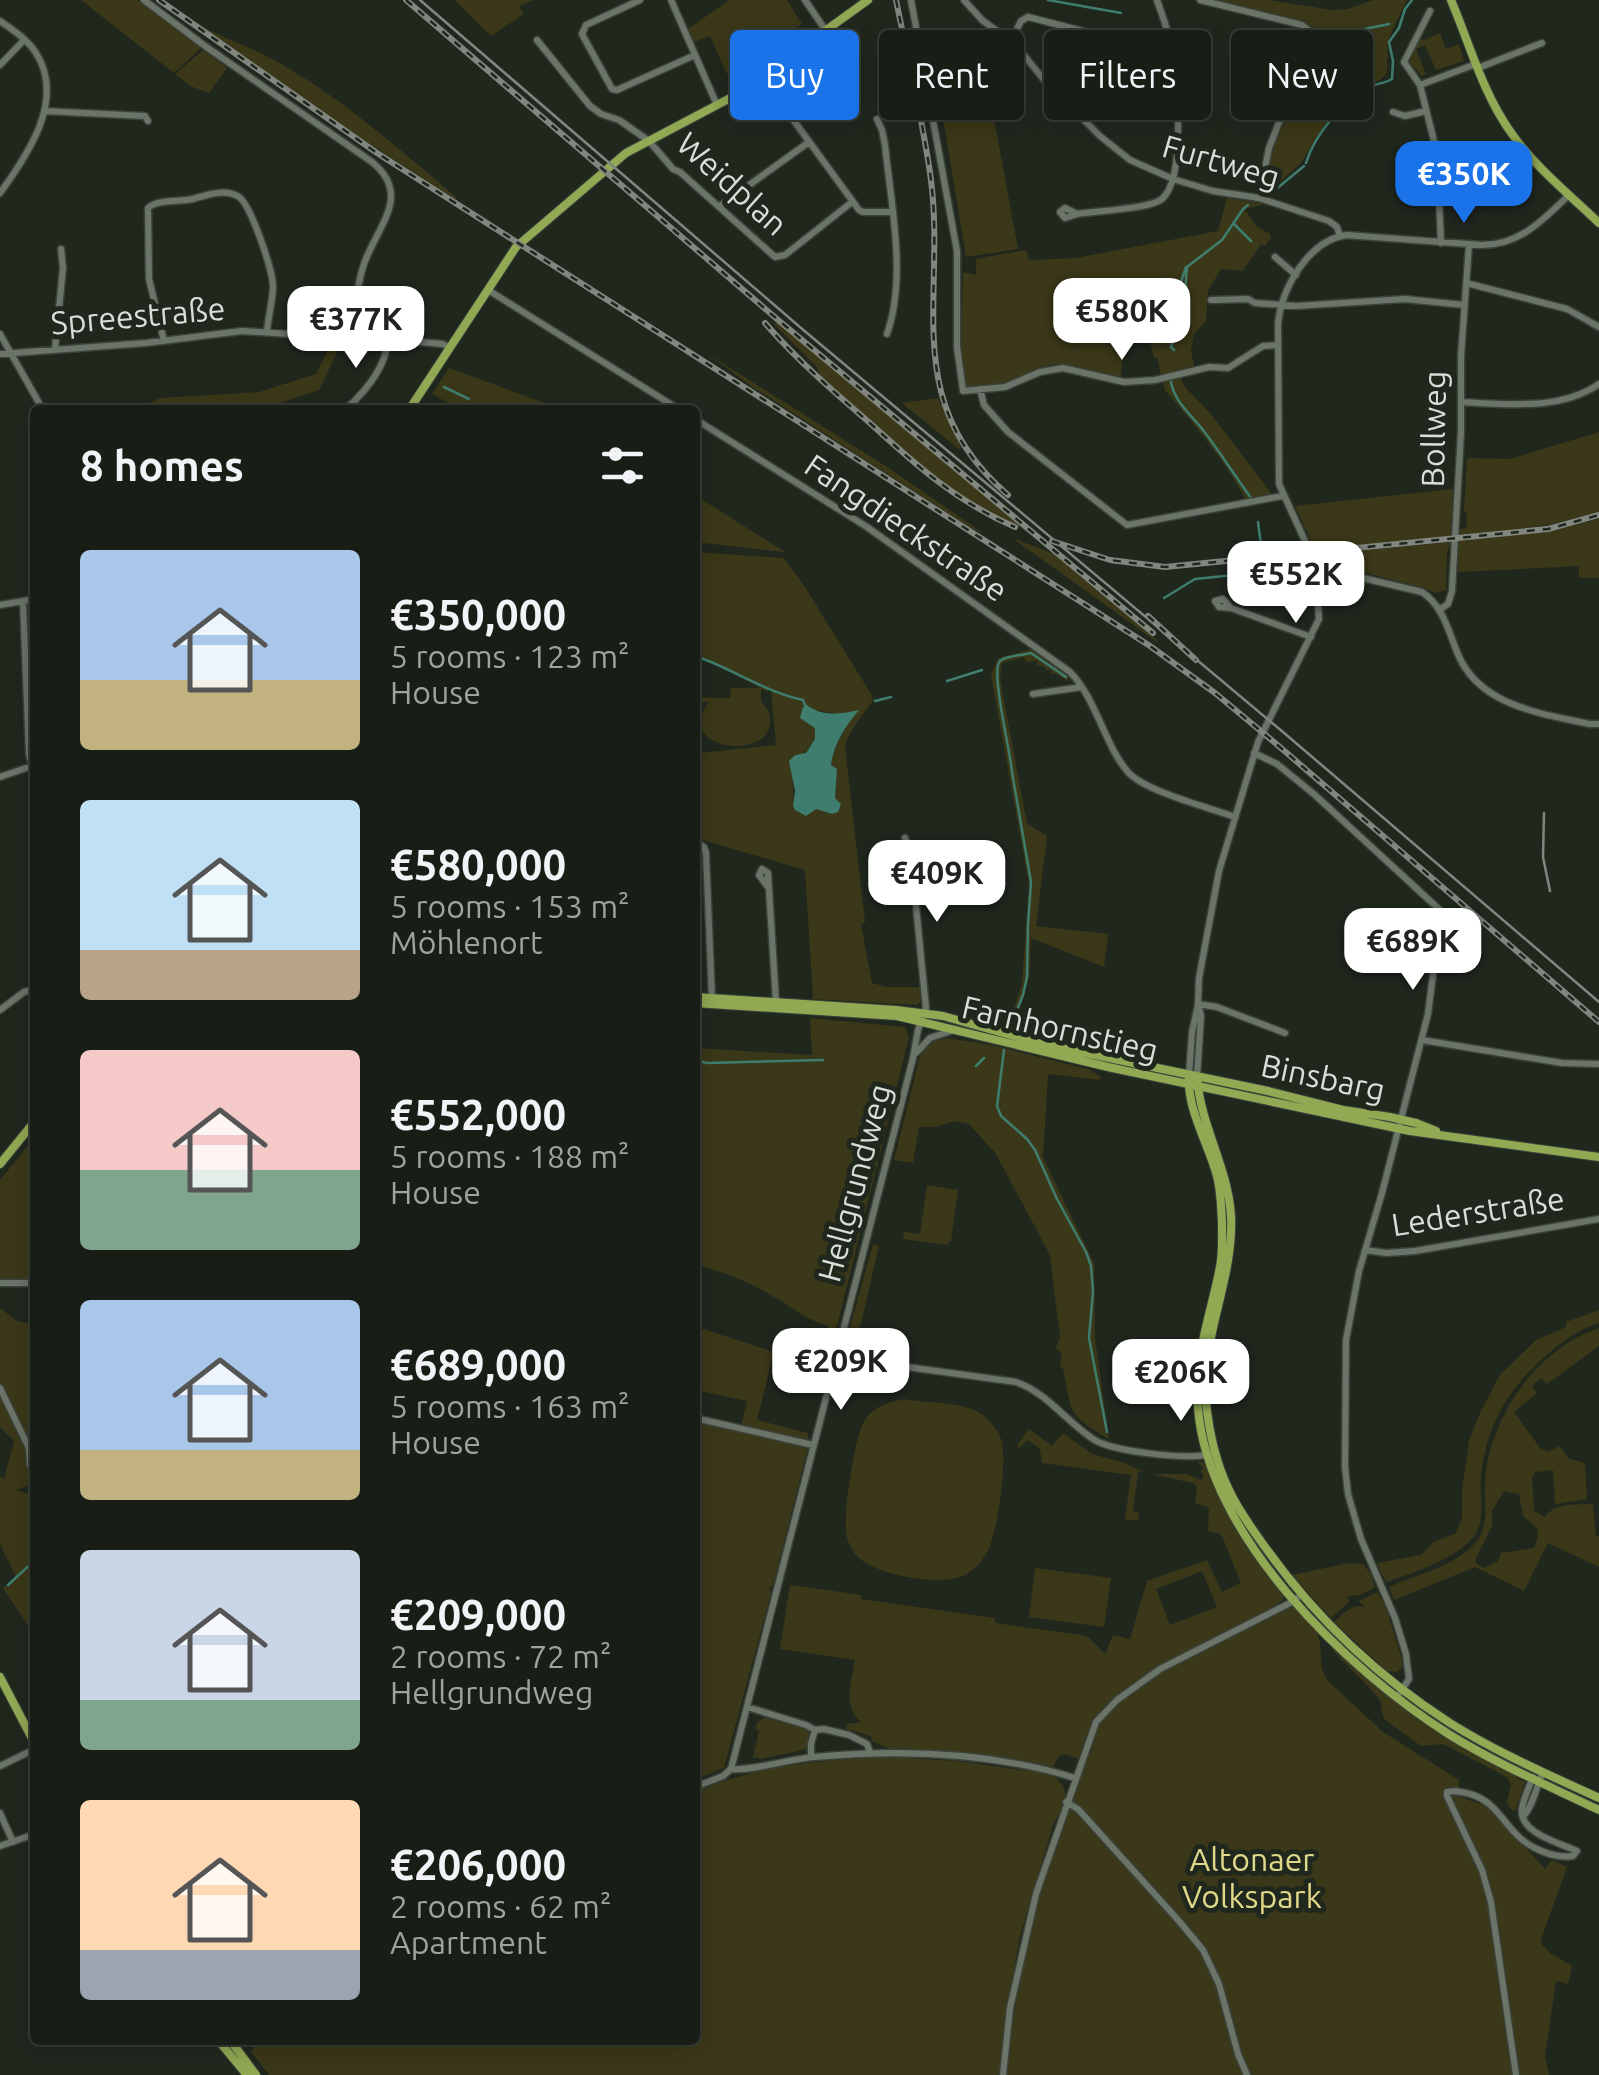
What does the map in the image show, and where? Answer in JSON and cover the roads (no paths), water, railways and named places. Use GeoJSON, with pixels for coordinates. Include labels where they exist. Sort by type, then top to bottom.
{"type":"FeatureCollection","features":[{"type":"Feature","properties":{"kind":"main road"},"geometry":{"type":"LineString","coordinates":[[827,30],[868,0]]}},
{"type":"Feature","properties":{"kind":"main road"},"geometry":{"type":"LineString","coordinates":[[1451,0],[1502,120],[1599,223]]}},
{"type":"Feature","properties":{"kind":"main road"},"geometry":{"type":"LineString","coordinates":[[412,405],[516,246],[620,158],[730,98]]}},
{"type":"Feature","properties":{"kind":"main road"},"geometry":{"type":"LineString","coordinates":[[700,999],[776,1002],[923,1018]]}},
{"type":"Feature","properties":{"kind":"main road"},"geometry":{"type":"LineString","coordinates":[[700,1000],[923,1018]]}},
{"type":"Feature","properties":{"kind":"main road","name":"Farnhornstieg"},"geometry":{"type":"LineString","coordinates":[[923,1018],[957,1030],[1193,1081]]}},
{"type":"Feature","properties":{"kind":"main road","name":"Farnhornstieg"},"geometry":{"type":"LineString","coordinates":[[923,1018],[962,1020],[1193,1081]]}},
{"type":"Feature","properties":{"kind":"main road"},"geometry":{"type":"LineString","coordinates":[[1193,1081],[1226,1182],[1231,1221],[1230,1251],[1208,1342],[1205,1372],[1211,1454]]}},
{"type":"Feature","properties":{"kind":"main road"},"geometry":{"type":"LineString","coordinates":[[1193,1081],[1195,1114],[1217,1176],[1222,1209],[1220,1268],[1197,1368],[1198,1412],[1211,1454],[1240,1511],[1298,1597],[1397,1690],[1454,1737],[1599,1798]]}},
{"type":"Feature","properties":{"kind":"main road","name":"Binsbarg"},"geometry":{"type":"LineString","coordinates":[[1193,1081],[1217,1090],[1400,1124],[1416,1123],[1446,1136],[1599,1157]]}},
{"type":"Feature","properties":{"kind":"main road","name":"Binsbarg"},"geometry":{"type":"LineString","coordinates":[[1193,1081],[1400,1124]]}},
{"type":"Feature","properties":{"kind":"main road"},"geometry":{"type":"LineString","coordinates":[[1202,1107],[1217,1090]]}},
{"type":"Feature","properties":{"kind":"main road"},"geometry":{"type":"LineString","coordinates":[[0,1164],[30,1127]]}},
{"type":"Feature","properties":{"kind":"main road"},"geometry":{"type":"LineString","coordinates":[[0,1676],[30,1737]]}},
{"type":"Feature","properties":{"kind":"main road"},"geometry":{"type":"LineString","coordinates":[[1537,1775],[1553,1788],[1599,1810]]}},
{"type":"Feature","properties":{"kind":"main road"},"geometry":{"type":"LineString","coordinates":[[232,2045],[247,2075]]}},
{"type":"Feature","properties":{"kind":"main road"},"geometry":{"type":"LineString","coordinates":[[233,2045],[256,2075]]}},
{"type":"Feature","properties":{"kind":"street"},"geometry":{"type":"LineString","coordinates":[[144,0],[372,162],[386,176],[392,193],[391,206],[363,268],[354,338]]}},
{"type":"Feature","properties":{"kind":"street"},"geometry":{"type":"LineString","coordinates":[[640,0],[582,30],[615,90],[695,55]]}},
{"type":"Feature","properties":{"kind":"street"},"geometry":{"type":"LineString","coordinates":[[671,0],[718,106]]}},
{"type":"Feature","properties":{"kind":"street"},"geometry":{"type":"LineString","coordinates":[[805,0],[825,30]]}},
{"type":"Feature","properties":{"kind":"street"},"geometry":{"type":"LineString","coordinates":[[911,0],[957,251],[956,347],[961,389],[1005,387],[1040,372],[1063,368],[1124,382],[1155,380],[1209,368],[1228,368],[1264,346],[1278,345]]}},
{"type":"Feature","properties":{"kind":"street","name":"Furtweg"},"geometry":{"type":"LineString","coordinates":[[964,0],[996,30]]}},
{"type":"Feature","properties":{"kind":"street"},"geometry":{"type":"LineString","coordinates":[[1157,0],[1166,30]]}},
{"type":"Feature","properties":{"kind":"street"},"geometry":{"type":"LineString","coordinates":[[1200,0],[1309,30],[1311,37],[1269,148],[1259,198]]}},
{"type":"Feature","properties":{"kind":"street"},"geometry":{"type":"LineString","coordinates":[[1430,11],[1404,62],[1420,86],[1438,159],[1441,243]]}},
{"type":"Feature","properties":{"kind":"street"},"geometry":{"type":"LineString","coordinates":[[1016,30],[1028,17],[1079,30]]}},
{"type":"Feature","properties":{"kind":"street"},"geometry":{"type":"LineString","coordinates":[[0,21],[36,53],[46,86],[44,111],[33,142],[0,193]]}},
{"type":"Feature","properties":{"kind":"street"},"geometry":{"type":"LineString","coordinates":[[0,65],[24,40]]}},
{"type":"Feature","properties":{"kind":"street"},"geometry":{"type":"LineString","coordinates":[[537,40],[590,106],[650,141]]}},
{"type":"Feature","properties":{"kind":"street"},"geometry":{"type":"LineString","coordinates":[[1420,86],[1542,43]]}},
{"type":"Feature","properties":{"kind":"street","name":"Furtweg"},"geometry":{"type":"LineString","coordinates":[[1024,56],[1111,147],[1140,166],[1329,221],[1340,236]]}},
{"type":"Feature","properties":{"kind":"street"},"geometry":{"type":"LineString","coordinates":[[44,111],[128,114]]}},
{"type":"Feature","properties":{"kind":"street"},"geometry":{"type":"LineString","coordinates":[[1393,112],[1405,116],[1426,111]]}},
{"type":"Feature","properties":{"kind":"street"},"geometry":{"type":"LineString","coordinates":[[877,119],[885,145],[896,250],[887,334]]}},
{"type":"Feature","properties":{"kind":"street"},"geometry":{"type":"LineString","coordinates":[[794,120],[852,202],[863,212],[892,212]]}},
{"type":"Feature","properties":{"kind":"street"},"geometry":{"type":"LineString","coordinates":[[1077,214],[1152,204],[1163,198],[1174,179],[1177,120]]}},
{"type":"Feature","properties":{"kind":"street","name":"Weidplan"},"geometry":{"type":"LineString","coordinates":[[650,141],[673,169],[775,257],[785,256],[852,202]]}},
{"type":"Feature","properties":{"kind":"street"},"geometry":{"type":"LineString","coordinates":[[720,206],[810,142]]}},
{"type":"Feature","properties":{"kind":"street"},"geometry":{"type":"LineString","coordinates":[[164,341],[148,279],[148,208],[152,203],[181,202],[216,193],[242,199],[264,248],[273,291],[267,332]]}},
{"type":"Feature","properties":{"kind":"street"},"geometry":{"type":"LineString","coordinates":[[1193,1081],[1192,1032],[1199,978],[1211,906],[1235,817],[1254,753],[1319,618],[1316,568],[1278,484],[1278,323],[1282,305],[1296,275],[1318,247],[1340,236],[1498,245],[1524,234],[1569,194]]}},
{"type":"Feature","properties":{"kind":"street","name":"Bollweg"},"geometry":{"type":"LineString","coordinates":[[1439,610],[1448,604],[1452,592],[1462,402],[1460,356],[1469,245]]}},
{"type":"Feature","properties":{"kind":"street"},"geometry":{"type":"LineString","coordinates":[[55,349],[63,268],[60,249]]}},
{"type":"Feature","properties":{"kind":"street"},"geometry":{"type":"LineString","coordinates":[[1275,258],[1296,275]]}},
{"type":"Feature","properties":{"kind":"street"},"geometry":{"type":"LineString","coordinates":[[1466,283],[1567,309],[1599,327]]}},
{"type":"Feature","properties":{"kind":"street"},"geometry":{"type":"LineString","coordinates":[[488,290],[672,405]]}},
{"type":"Feature","properties":{"kind":"street"},"geometry":{"type":"LineString","coordinates":[[1211,300],[1248,299],[1282,305],[1405,299],[1464,305]]}},
{"type":"Feature","properties":{"kind":"street","name":"Spreestraße"},"geometry":{"type":"LineString","coordinates":[[0,354],[242,331],[437,343],[450,348]]}},
{"type":"Feature","properties":{"kind":"street"},"geometry":{"type":"LineString","coordinates":[[0,334],[39,405]]}},
{"type":"Feature","properties":{"kind":"street"},"geometry":{"type":"LineString","coordinates":[[350,405],[372,380],[388,340]]}},
{"type":"Feature","properties":{"kind":"street"},"geometry":{"type":"LineString","coordinates":[[1462,402],[1558,401],[1581,395],[1599,384]]}},
{"type":"Feature","properties":{"kind":"street"},"geometry":{"type":"LineString","coordinates":[[980,390],[984,405],[1002,426],[1128,525],[1282,496]]}},
{"type":"Feature","properties":{"kind":"street","name":"Fangdieckstraße"},"geometry":{"type":"LineString","coordinates":[[700,423],[867,527],[1070,672],[1130,774],[1153,788],[1235,817]]}},
{"type":"Feature","properties":{"kind":"street"},"geometry":{"type":"LineString","coordinates":[[1316,568],[1418,590],[1439,610],[1462,664],[1489,694],[1518,706],[1599,724]]}},
{"type":"Feature","properties":{"kind":"street"},"geometry":{"type":"LineString","coordinates":[[0,606],[30,600]]}},
{"type":"Feature","properties":{"kind":"street"},"geometry":{"type":"LineString","coordinates":[[23,601],[30,758]]}},
{"type":"Feature","properties":{"kind":"street"},"geometry":{"type":"LineString","coordinates":[[1231,608],[1311,638]]}},
{"type":"Feature","properties":{"kind":"street"},"geometry":{"type":"LineString","coordinates":[[1033,694],[1082,687]]}},
{"type":"Feature","properties":{"kind":"street"},"geometry":{"type":"LineString","coordinates":[[1254,753],[1277,764],[1303,785],[1438,906],[1441,918],[1428,1014],[1347,1328],[1346,1476],[1354,1518],[1393,1612],[1408,1664],[1409,1679],[1397,1690]]}},
{"type":"Feature","properties":{"kind":"street"},"geometry":{"type":"LineString","coordinates":[[0,777],[30,766]]}},
{"type":"Feature","properties":{"kind":"street","name":"Hellgrundweg"},"geometry":{"type":"LineString","coordinates":[[730,1770],[923,1018],[926,1002],[912,864],[905,838]]}},
{"type":"Feature","properties":{"kind":"street"},"geometry":{"type":"LineString","coordinates":[[700,845],[704,847],[712,998]]}},
{"type":"Feature","properties":{"kind":"street"},"geometry":{"type":"LineString","coordinates":[[768,887],[776,1002]]}},
{"type":"Feature","properties":{"kind":"street"},"geometry":{"type":"LineString","coordinates":[[1,1008],[30,990]]}},
{"type":"Feature","properties":{"kind":"street"},"geometry":{"type":"LineString","coordinates":[[1198,1004],[1217,1007],[1286,1033]]}},
{"type":"Feature","properties":{"kind":"street"},"geometry":{"type":"LineString","coordinates":[[912,1058],[930,1038],[957,1030]]}},
{"type":"Feature","properties":{"kind":"street"},"geometry":{"type":"LineString","coordinates":[[1422,1040],[1598,1064]]}},
{"type":"Feature","properties":{"kind":"street","name":"Lederstraße"},"geometry":{"type":"LineString","coordinates":[[1365,1250],[1386,1254],[1415,1252],[1599,1219]]}},
{"type":"Feature","properties":{"kind":"street"},"geometry":{"type":"LineString","coordinates":[[0,1282],[30,1283]]}},
{"type":"Feature","properties":{"kind":"street"},"geometry":{"type":"LineString","coordinates":[[837,1355],[1016,1382],[1030,1388],[1104,1444],[1180,1457],[1211,1454]]}},
{"type":"Feature","properties":{"kind":"street"},"geometry":{"type":"LineString","coordinates":[[0,1388],[29,1448],[30,1465]]}},
{"type":"Feature","properties":{"kind":"street"},"geometry":{"type":"LineString","coordinates":[[700,1419],[814,1446]]}},
{"type":"Feature","properties":{"kind":"street"},"geometry":{"type":"LineString","coordinates":[[1003,2075],[1010,2008],[1036,1894],[1092,1728],[1103,1712],[1152,1674],[1298,1597]]}},
{"type":"Feature","properties":{"kind":"street"},"geometry":{"type":"LineString","coordinates":[[746,1707],[815,1730],[856,1737],[867,1744],[870,1753]]}},
{"type":"Feature","properties":{"kind":"street"},"geometry":{"type":"LineString","coordinates":[[811,1757],[815,1730]]}},
{"type":"Feature","properties":{"kind":"street"},"geometry":{"type":"LineString","coordinates":[[0,1766],[30,1750]]}},
{"type":"Feature","properties":{"kind":"street"},"geometry":{"type":"LineString","coordinates":[[700,1786],[730,1770],[811,1757],[870,1753],[991,1760],[1074,1778]]}},
{"type":"Feature","properties":{"kind":"street"},"geometry":{"type":"LineString","coordinates":[[1534,1798],[1537,1775]]}},
{"type":"Feature","properties":{"kind":"street"},"geometry":{"type":"LineString","coordinates":[[1516,2075],[1488,1892],[1447,1792],[1453,1790],[1484,1799],[1532,1846],[1568,1858],[1577,1851],[1530,1828],[1522,1818],[1537,1775]]}},
{"type":"Feature","properties":{"kind":"street"},"geometry":{"type":"LineString","coordinates":[[1522,1818],[1534,1798],[1553,1788]]}},
{"type":"Feature","properties":{"kind":"street"},"geometry":{"type":"LineString","coordinates":[[1066,1802],[1078,1808],[1203,1950],[1219,1984],[1247,2075]]}},
{"type":"Feature","properties":{"kind":"street"},"geometry":{"type":"LineString","coordinates":[[0,1813],[14,1842]]}},
{"type":"Feature","properties":{"kind":"street"},"geometry":{"type":"LineString","coordinates":[[0,1846],[30,1836]]}},
{"type":"Feature","properties":{"kind":"water"},"geometry":{"type":"Polygon","coordinates":[[[807,705],[825,713],[859,710],[832,757],[831,765],[837,769],[835,798],[841,804],[838,812],[832,814],[816,809],[806,816],[793,806],[795,791],[789,761],[806,753],[815,739],[815,728],[800,718],[807,705]]]}},
{"type":"Feature","properties":{"kind":"waterway"},"geometry":{"type":"LineString","coordinates":[[1048,0],[1121,13]]}},
{"type":"Feature","properties":{"kind":"waterway"},"geometry":{"type":"LineString","coordinates":[[1306,163],[1340,110],[1369,87],[1392,79],[1389,42],[1412,0]]}},
{"type":"Feature","properties":{"kind":"waterway"},"geometry":{"type":"LineString","coordinates":[[1360,30],[1389,24]]}},
{"type":"Feature","properties":{"kind":"waterway"},"geometry":{"type":"LineString","coordinates":[[1275,190],[1304,166]]}},
{"type":"Feature","properties":{"kind":"waterway"},"geometry":{"type":"LineString","coordinates":[[1174,350],[1171,347],[1185,293],[1187,267],[1222,240],[1248,205]]}},
{"type":"Feature","properties":{"kind":"waterway"},"geometry":{"type":"LineString","coordinates":[[1234,224],[1251,241]]}},
{"type":"Feature","properties":{"kind":"waterway"},"geometry":{"type":"LineString","coordinates":[[1183,297],[1180,285],[1186,267]]}},
{"type":"Feature","properties":{"kind":"waterway"},"geometry":{"type":"LineString","coordinates":[[1171,382],[1179,402],[1251,498]]}},
{"type":"Feature","properties":{"kind":"waterway"},"geometry":{"type":"LineString","coordinates":[[444,387],[469,399]]}},
{"type":"Feature","properties":{"kind":"waterway"},"geometry":{"type":"LineString","coordinates":[[1258,522],[1262,553]]}},
{"type":"Feature","properties":{"kind":"waterway"},"geometry":{"type":"LineString","coordinates":[[1164,598],[1195,579],[1263,572]]}},
{"type":"Feature","properties":{"kind":"waterway"},"geometry":{"type":"LineString","coordinates":[[1011,1025],[1027,977],[1031,882],[998,668],[1002,659],[1031,653],[1066,677]]}},
{"type":"Feature","properties":{"kind":"waterway"},"geometry":{"type":"LineString","coordinates":[[700,656],[776,692],[803,700],[805,705]]}},
{"type":"Feature","properties":{"kind":"waterway"},"geometry":{"type":"LineString","coordinates":[[947,681],[982,670]]}},
{"type":"Feature","properties":{"kind":"waterway"},"geometry":{"type":"LineString","coordinates":[[875,701],[891,697]]}},
{"type":"Feature","properties":{"kind":"waterway"},"geometry":{"type":"LineString","coordinates":[[1004,1050],[997,1106],[1001,1116],[1035,1150],[1091,1266],[1089,1338],[1107,1432]]}},
{"type":"Feature","properties":{"kind":"waterway"},"geometry":{"type":"LineString","coordinates":[[976,1066],[984,1058]]}},
{"type":"Feature","properties":{"kind":"waterway"},"geometry":{"type":"LineString","coordinates":[[700,1061],[823,1060]]}},
{"type":"Feature","properties":{"kind":"waterway"},"geometry":{"type":"LineString","coordinates":[[8,1585],[30,1565]]}},
{"type":"Feature","properties":{"kind":"tram line"},"geometry":{"type":"LineString","coordinates":[[420,0],[801,328],[1599,1002]]}},
{"type":"Feature","properties":{"kind":"tram line"},"geometry":{"type":"LineString","coordinates":[[1544,813],[1543,857],[1550,891]]}},
{"type":"Feature","properties":{"kind":"railway"},"geometry":{"type":"LineString","coordinates":[[159,0],[377,153],[1150,646],[1274,742],[1599,1022]]}},
{"type":"Feature","properties":{"kind":"railway"},"geometry":{"type":"LineString","coordinates":[[406,0],[777,319],[1153,633]]}},
{"type":"Feature","properties":{"kind":"railway"},"geometry":{"type":"LineString","coordinates":[[896,0],[931,180],[934,347],[940,386],[952,423],[974,460],[1008,495]]}},
{"type":"Feature","properties":{"kind":"railway"},"geometry":{"type":"LineString","coordinates":[[765,323],[816,375],[921,468],[974,506],[1015,527]]}},
{"type":"Feature","properties":{"kind":"railway"},"geometry":{"type":"LineString","coordinates":[[1052,541],[1110,560],[1165,567],[1548,529],[1599,515]]}},
{"type":"Feature","properties":{"kind":"railway"},"geometry":{"type":"LineString","coordinates":[[1148,616],[1196,660]]}},
{"type":"Feature","properties":{"kind":"park label","name":"Altonaer Volkspark"},"geometry":{"type":"Point","coordinates":[1252,1878]}}]}
